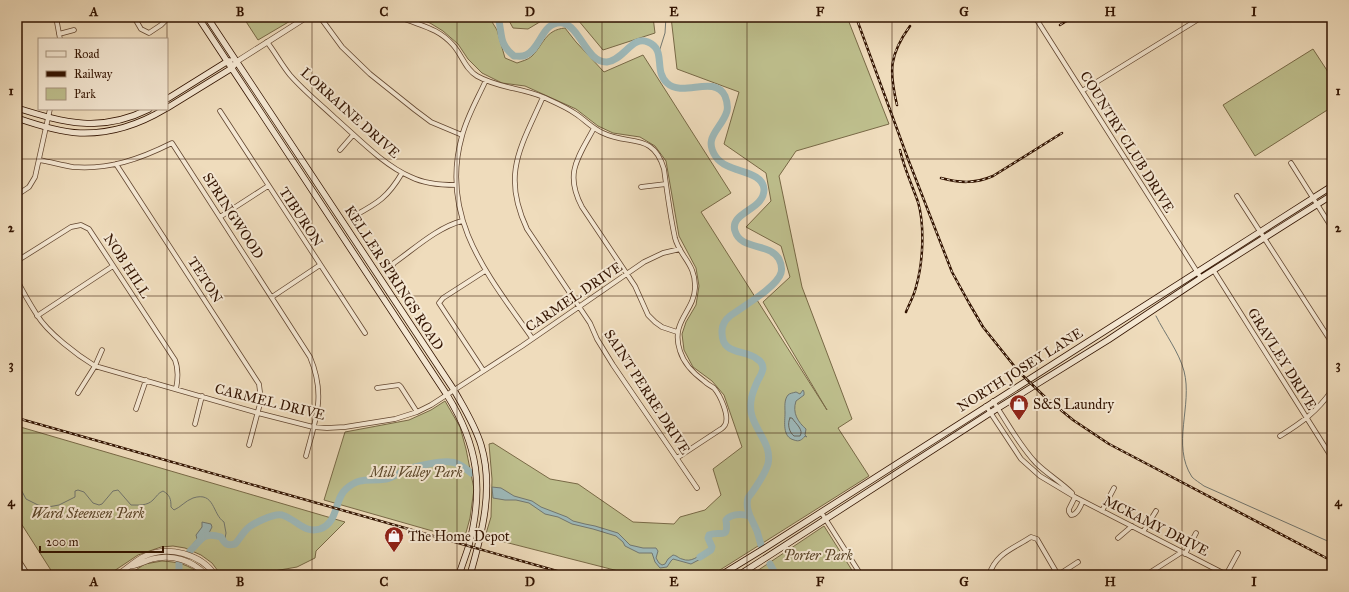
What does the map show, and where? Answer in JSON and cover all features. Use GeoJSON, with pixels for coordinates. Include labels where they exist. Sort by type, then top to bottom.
{"type":"FeatureCollection","features":[{"type":"Feature","properties":{"kind":"main road","name":"KELLER SPRINGS ROAD"},"geometry":{"type":"LineString","coordinates":[[198,17],[447,395],[462,421],[471,446],[478,484],[469,546],[459,575]]}},
{"type":"Feature","properties":{"kind":"main road","name":"KELLER SPRINGS ROAD"},"geometry":{"type":"LineString","coordinates":[[207,17],[454,390],[471,419],[481,443],[487,483],[478,548],[470,575]]}},
{"type":"Feature","properties":{"kind":"main road"},"geometry":{"type":"LineString","coordinates":[[168,98],[228,61],[236,62],[232,68],[168,107]]}},
{"type":"Feature","properties":{"kind":"main road"},"geometry":{"type":"LineString","coordinates":[[174,94],[178,101]]}},
{"type":"Feature","properties":{"kind":"main road"},"geometry":{"type":"LineString","coordinates":[[17,108],[48,117],[84,124],[107,123],[128,118],[147,110]]}},
{"type":"Feature","properties":{"kind":"main road"},"geometry":{"type":"LineString","coordinates":[[17,118],[45,127],[80,133],[106,131],[126,127],[144,120],[162,110]]}},
{"type":"Feature","properties":{"kind":"main road","name":"NORTH JOSEY LANE"},"geometry":{"type":"LineString","coordinates":[[721,575],[1332,186]]}},
{"type":"Feature","properties":{"kind":"main road","name":"NORTH JOSEY LANE"},"geometry":{"type":"LineString","coordinates":[[739,575],[990,413],[1108,340],[1201,278],[1332,195]]}},
{"type":"Feature","properties":{"kind":"main road"},"geometry":{"type":"LineString","coordinates":[[471,446],[481,443]]}},
{"type":"Feature","properties":{"kind":"main road"},"geometry":{"type":"LineString","coordinates":[[463,563],[468,569],[466,575]]}},
{"type":"Feature","properties":{"kind":"street"},"geometry":{"type":"LineString","coordinates":[[56,17],[60,38]]}},
{"type":"Feature","properties":{"kind":"street"},"geometry":{"type":"LineString","coordinates":[[134,17],[141,29],[149,33],[161,25],[169,17]]}},
{"type":"Feature","properties":{"kind":"street"},"geometry":{"type":"LineString","coordinates":[[236,62],[307,17]]}},
{"type":"Feature","properties":{"kind":"street"},"geometry":{"type":"LineString","coordinates":[[320,17],[342,47],[370,74],[431,122],[462,135]]}},
{"type":"Feature","properties":{"kind":"street"},"geometry":{"type":"LineString","coordinates":[[400,17],[436,31],[452,44],[471,71],[477,76],[502,87],[532,92],[570,110],[603,133],[615,138],[638,141],[647,144],[661,158],[675,239],[692,270],[695,288],[693,298],[680,322],[678,332],[679,350],[685,364],[713,388],[720,397],[726,420],[725,425],[721,429],[678,458]]}},
{"type":"Feature","properties":{"kind":"street","name":"COUNTRY CLUB DRIVE"},"geometry":{"type":"LineString","coordinates":[[1035,17],[1201,278]]}},
{"type":"Feature","properties":{"kind":"street"},"geometry":{"type":"LineString","coordinates":[[1082,91],[1202,17]]}},
{"type":"Feature","properties":{"kind":"street"},"geometry":{"type":"LineString","coordinates":[[59,34],[74,30]]}},
{"type":"Feature","properties":{"kind":"street","name":"LORRAINE DRIVE"},"geometry":{"type":"LineString","coordinates":[[267,42],[276,53],[280,62],[296,82],[353,135],[402,173],[421,181],[444,185],[456,185]]}},
{"type":"Feature","properties":{"kind":"street"},"geometry":{"type":"LineString","coordinates":[[486,80],[462,135],[458,154],[456,185],[457,201],[462,221],[485,271],[532,338]]}},
{"type":"Feature","properties":{"kind":"street","name":"SAINT PERRE DRIVE"},"geometry":{"type":"LineString","coordinates":[[543,97],[522,143],[517,158],[514,182],[521,215],[527,229],[579,307],[613,365],[678,458],[697,488]]}},
{"type":"Feature","properties":{"kind":"street"},"geometry":{"type":"LineString","coordinates":[[17,195],[28,187],[35,177],[50,110]]}},
{"type":"Feature","properties":{"kind":"street","name":"TIBURON"},"geometry":{"type":"LineString","coordinates":[[220,112],[364,333]]}},
{"type":"Feature","properties":{"kind":"street"},"geometry":{"type":"LineString","coordinates":[[594,128],[575,165],[573,185],[576,196],[635,286],[648,315],[662,327],[678,332]]}},
{"type":"Feature","properties":{"kind":"street"},"geometry":{"type":"LineString","coordinates":[[340,150],[353,135]]}},
{"type":"Feature","properties":{"kind":"street","name":"SPRINGWOOD"},"geometry":{"type":"LineString","coordinates":[[39,160],[86,167],[116,164],[142,158],[172,143],[305,348],[315,368],[318,381],[318,412],[306,456]]}},
{"type":"Feature","properties":{"kind":"street"},"geometry":{"type":"LineString","coordinates":[[1291,162],[1332,228]]}},
{"type":"Feature","properties":{"kind":"street","name":"TETON"},"geometry":{"type":"LineString","coordinates":[[116,164],[259,384],[261,400],[249,445]]}},
{"type":"Feature","properties":{"kind":"street"},"geometry":{"type":"LineString","coordinates":[[354,216],[382,200],[393,189],[402,173]]}},
{"type":"Feature","properties":{"kind":"street"},"geometry":{"type":"LineString","coordinates":[[641,187],[666,184]]}},
{"type":"Feature","properties":{"kind":"street"},"geometry":{"type":"LineString","coordinates":[[220,217],[268,186]]}},
{"type":"Feature","properties":{"kind":"street"},"geometry":{"type":"LineString","coordinates":[[1237,196],[1332,343]]}},
{"type":"Feature","properties":{"kind":"street"},"geometry":{"type":"LineString","coordinates":[[390,270],[394,263],[442,229],[453,223],[462,221]]}},
{"type":"Feature","properties":{"kind":"street","name":"NOB HILL"},"geometry":{"type":"LineString","coordinates":[[17,261],[71,227],[81,225],[89,229],[175,360],[178,376],[176,389]]}},
{"type":"Feature","properties":{"kind":"street","name":"CARMEL DRIVE"},"geometry":{"type":"LineString","coordinates":[[17,280],[37,316],[45,326],[80,357],[95,366],[258,413],[327,428],[362,425],[395,419],[417,412],[432,405],[483,370],[522,346],[652,257],[680,248]]}},
{"type":"Feature","properties":{"kind":"street"},"geometry":{"type":"LineString","coordinates":[[272,297],[320,265]]}},
{"type":"Feature","properties":{"kind":"street"},"geometry":{"type":"LineString","coordinates":[[37,316],[113,266]]}},
{"type":"Feature","properties":{"kind":"street"},"geometry":{"type":"LineString","coordinates":[[483,370],[439,303],[443,298],[485,271]]}},
{"type":"Feature","properties":{"kind":"street","name":"GRAVLEY DRIVE"},"geometry":{"type":"LineString","coordinates":[[1214,271],[1332,458]]}},
{"type":"Feature","properties":{"kind":"street"},"geometry":{"type":"LineString","coordinates":[[78,393],[95,366],[102,350]]}},
{"type":"Feature","properties":{"kind":"street"},"geometry":{"type":"LineString","coordinates":[[136,409],[146,380]]}},
{"type":"Feature","properties":{"kind":"street"},"geometry":{"type":"LineString","coordinates":[[377,388],[399,385],[417,412]]}},
{"type":"Feature","properties":{"kind":"street"},"geometry":{"type":"LineString","coordinates":[[1280,436],[1306,419],[1324,402],[1332,390]]}},
{"type":"Feature","properties":{"kind":"street"},"geometry":{"type":"LineString","coordinates":[[195,424],[202,396]]}},
{"type":"Feature","properties":{"kind":"street","name":"MCKAMY DRIVE"},"geometry":{"type":"LineString","coordinates":[[993,401],[1029,455],[1037,464],[1066,487],[1075,497]]}},
{"type":"Feature","properties":{"kind":"street","name":"MCKAMY DRIVE"},"geometry":{"type":"LineString","coordinates":[[986,406],[1021,459],[1040,476],[1075,497],[1226,575]]}},
{"type":"Feature","properties":{"kind":"street"},"geometry":{"type":"LineString","coordinates":[[1102,511],[1114,488]]}},
{"type":"Feature","properties":{"kind":"street"},"geometry":{"type":"LineString","coordinates":[[1075,497],[1069,509],[1071,515],[1076,513],[1083,501]]}},
{"type":"Feature","properties":{"kind":"street"},"geometry":{"type":"LineString","coordinates":[[1143,532],[1156,511]]}},
{"type":"Feature","properties":{"kind":"street"},"geometry":{"type":"LineString","coordinates":[[821,512],[861,575]]}},
{"type":"Feature","properties":{"kind":"street"},"geometry":{"type":"LineString","coordinates":[[1118,538],[1132,526]]}},
{"type":"Feature","properties":{"kind":"street"},"geometry":{"type":"LineString","coordinates":[[1146,575],[1184,553],[1196,534]]}},
{"type":"Feature","properties":{"kind":"street"},"geometry":{"type":"LineString","coordinates":[[989,575],[994,562],[1031,537],[1037,540],[1058,575],[1078,562]]}},
{"type":"Feature","properties":{"kind":"street"},"geometry":{"type":"LineString","coordinates":[[117,575],[147,554],[169,551],[190,555],[198,559],[215,575]]}},
{"type":"Feature","properties":{"kind":"street"},"geometry":{"type":"LineString","coordinates":[[1226,575],[1238,553]]}},
{"type":"Feature","properties":{"kind":"street"},"geometry":{"type":"LineString","coordinates":[[130,566],[139,565],[161,557],[171,557],[189,562],[206,575]]}},
{"type":"Feature","properties":{"kind":"street"},"geometry":{"type":"LineString","coordinates":[[17,558],[28,575]]}},
{"type":"Feature","properties":{"kind":"green space"},"geometry":{"type":"Polygon","coordinates":[[[243,17],[297,17],[258,40],[243,17]]]}},
{"type":"Feature","properties":{"kind":"green space"},"geometry":{"type":"Polygon","coordinates":[[[411,17],[489,17],[497,30],[505,58],[517,63],[532,56],[546,38],[553,32],[558,29],[565,28],[604,72],[643,55],[731,193],[701,212],[827,410],[763,302],[790,277],[781,246],[746,227],[771,201],[766,173],[724,144],[739,92],[677,69],[671,17],[847,17],[889,124],[796,151],[779,176],[802,287],[852,419],[838,428],[869,476],[712,575],[634,575],[485,537],[491,517],[492,479],[489,444],[493,443],[550,479],[578,484],[633,522],[674,524],[680,517],[705,510],[721,495],[713,469],[742,447],[724,395],[712,381],[693,367],[684,350],[682,334],[686,322],[696,305],[699,286],[696,268],[679,236],[666,161],[655,146],[640,137],[613,133],[598,126],[576,109],[525,86],[502,83],[482,73],[468,59],[458,44],[443,31],[430,23],[411,17]]]}},
{"type":"Feature","properties":{"kind":"green space"},"geometry":{"type":"Polygon","coordinates":[[[507,17],[548,17],[528,29],[513,28],[507,17]]]}},
{"type":"Feature","properties":{"kind":"green space"},"geometry":{"type":"Polygon","coordinates":[[[551,17],[653,17],[655,33],[603,50],[578,20],[551,17]]]}},
{"type":"Feature","properties":{"kind":"green space"},"geometry":{"type":"Polygon","coordinates":[[[1313,49],[1332,78],[1332,107],[1255,156],[1223,105],[1313,49]]]}},
{"type":"Feature","properties":{"kind":"green space","name":"Mill Valley Park"},"geometry":{"type":"Polygon","coordinates":[[[445,401],[460,427],[474,489],[470,518],[464,540],[324,500],[345,432],[409,420],[431,410],[445,401]]]}},
{"type":"Feature","properties":{"kind":"green space","name":"Ward Steensen Park"},"geometry":{"type":"Polygon","coordinates":[[[17,426],[345,522],[316,551],[315,558],[297,567],[251,575],[221,575],[212,563],[201,555],[185,548],[173,546],[161,547],[138,555],[108,575],[54,575],[17,517],[17,426]]]}},
{"type":"Feature","properties":{"kind":"green space","name":"Porter Park"},"geometry":{"type":"Polygon","coordinates":[[[824,526],[855,575],[751,575],[824,526]]]}},
{"type":"Feature","properties":{"kind":"green space"},"geometry":{"type":"Polygon","coordinates":[[[162,561],[183,564],[192,568],[201,575],[128,575],[145,564],[162,561]]]}},
{"type":"Feature","properties":{"kind":"water"},"geometry":{"type":"Polygon","coordinates":[[[803,390],[804,395],[796,401],[795,413],[800,423],[806,429],[805,435],[807,437],[805,436],[802,440],[797,441],[790,438],[786,433],[785,403],[789,394],[796,392],[800,394],[803,390]]]}},
{"type":"Feature","properties":{"kind":"water"},"geometry":{"type":"Polygon","coordinates":[[[492,487],[501,488],[514,496],[532,501],[541,507],[567,517],[573,521],[618,533],[630,545],[643,548],[656,548],[658,551],[656,558],[662,565],[665,564],[673,555],[681,559],[689,560],[706,551],[708,555],[691,564],[673,559],[667,567],[660,568],[655,562],[652,553],[639,553],[625,546],[616,536],[572,524],[558,517],[545,514],[529,503],[493,498],[492,487]]]}},
{"type":"Feature","properties":{"kind":"water"},"geometry":{"type":"Polygon","coordinates":[[[202,522],[211,524],[212,527],[209,533],[214,534],[215,537],[204,538],[196,547],[193,544],[197,539],[196,535],[202,527],[202,522]]]}},
{"type":"Feature","properties":{"kind":"waterway"},"geometry":{"type":"LineString","coordinates":[[457,17],[467,19],[472,17]]}},
{"type":"Feature","properties":{"kind":"waterway"},"geometry":{"type":"LineString","coordinates":[[498,17],[503,43],[514,56],[523,56],[531,52],[550,26],[556,23],[563,23],[574,31],[594,57],[600,61],[607,62],[613,60],[637,42],[648,42],[657,50],[661,72],[667,83],[674,87],[681,88],[706,86],[714,87],[720,90],[725,96],[727,111],[712,138],[712,150],[721,162],[757,178],[762,183],[764,189],[763,196],[759,202],[737,219],[735,231],[738,237],[743,241],[769,250],[774,254],[779,259],[781,268],[781,273],[773,284],[728,318],[722,329],[725,345],[735,351],[752,356],[762,363],[763,368],[753,393],[751,411],[754,422],[766,445],[769,457],[764,475],[747,500],[750,516]]}},
{"type":"Feature","properties":{"kind":"waterway"},"geometry":{"type":"LineString","coordinates":[[659,52],[665,33],[666,17]]}},
{"type":"Feature","properties":{"kind":"waterway"},"geometry":{"type":"LineString","coordinates":[[1156,316],[1175,350],[1184,371],[1186,397],[1183,452],[1186,465],[1192,477],[1204,486],[1332,543]]}},
{"type":"Feature","properties":{"kind":"waterway"},"geometry":{"type":"LineString","coordinates":[[190,551],[202,538],[210,535],[221,537],[228,545],[235,544],[246,530],[253,525],[268,517],[278,515],[287,517],[305,528],[314,530],[320,529],[326,526],[330,521],[342,493],[356,482],[386,479],[408,469],[440,462],[456,463],[471,473]]}},
{"type":"Feature","properties":{"kind":"waterway"},"geometry":{"type":"LineString","coordinates":[[17,482],[26,499],[38,505],[48,507],[59,505],[75,497],[75,491],[78,490],[84,492],[93,503],[99,505],[102,504],[113,491],[118,490],[131,505],[143,505],[148,503],[163,491],[169,496],[171,507],[174,510],[193,498],[205,498],[209,500],[217,514],[224,522],[226,533],[224,543]]}},
{"type":"Feature","properties":{"kind":"waterway"},"geometry":{"type":"LineString","coordinates":[[700,557],[711,550],[712,547],[708,538],[709,535],[725,533],[727,526],[726,520],[734,515],[750,516],[757,531],[761,545]]}},
{"type":"Feature","properties":{"kind":"waterway"},"geometry":{"type":"LineString","coordinates":[[174,575],[179,570],[179,563]]}},
{"type":"Feature","properties":{"kind":"waterway"},"geometry":{"type":"LineString","coordinates":[[770,564],[776,575]]}},
{"type":"Feature","properties":{"kind":"railway"},"geometry":{"type":"LineString","coordinates":[[856,17],[908,159],[952,272],[983,327],[1019,372],[1045,397],[1073,420],[1109,444],[1332,561]]}},
{"type":"Feature","properties":{"kind":"railway"},"geometry":{"type":"LineString","coordinates":[[1060,25],[1073,17]]}},
{"type":"Feature","properties":{"kind":"railway"},"geometry":{"type":"LineString","coordinates":[[897,105],[892,73],[893,64],[898,46],[910,26]]}},
{"type":"Feature","properties":{"kind":"railway"},"geometry":{"type":"LineString","coordinates":[[941,178],[967,182],[986,179],[1062,133]]}},
{"type":"Feature","properties":{"kind":"railway"},"geometry":{"type":"LineString","coordinates":[[900,150],[918,202],[922,222],[922,256],[914,294],[906,312]]}},
{"type":"Feature","properties":{"kind":"railway"},"geometry":{"type":"LineString","coordinates":[[17,418],[571,575]]}},
{"type":"Feature","properties":{"kind":"place","name":"S&S Laundry"},"geometry":{"type":"Point","coordinates":[1019,421]}},
{"type":"Feature","properties":{"kind":"place","name":"The Home Depot"},"geometry":{"type":"Point","coordinates":[394,553]}}]}
